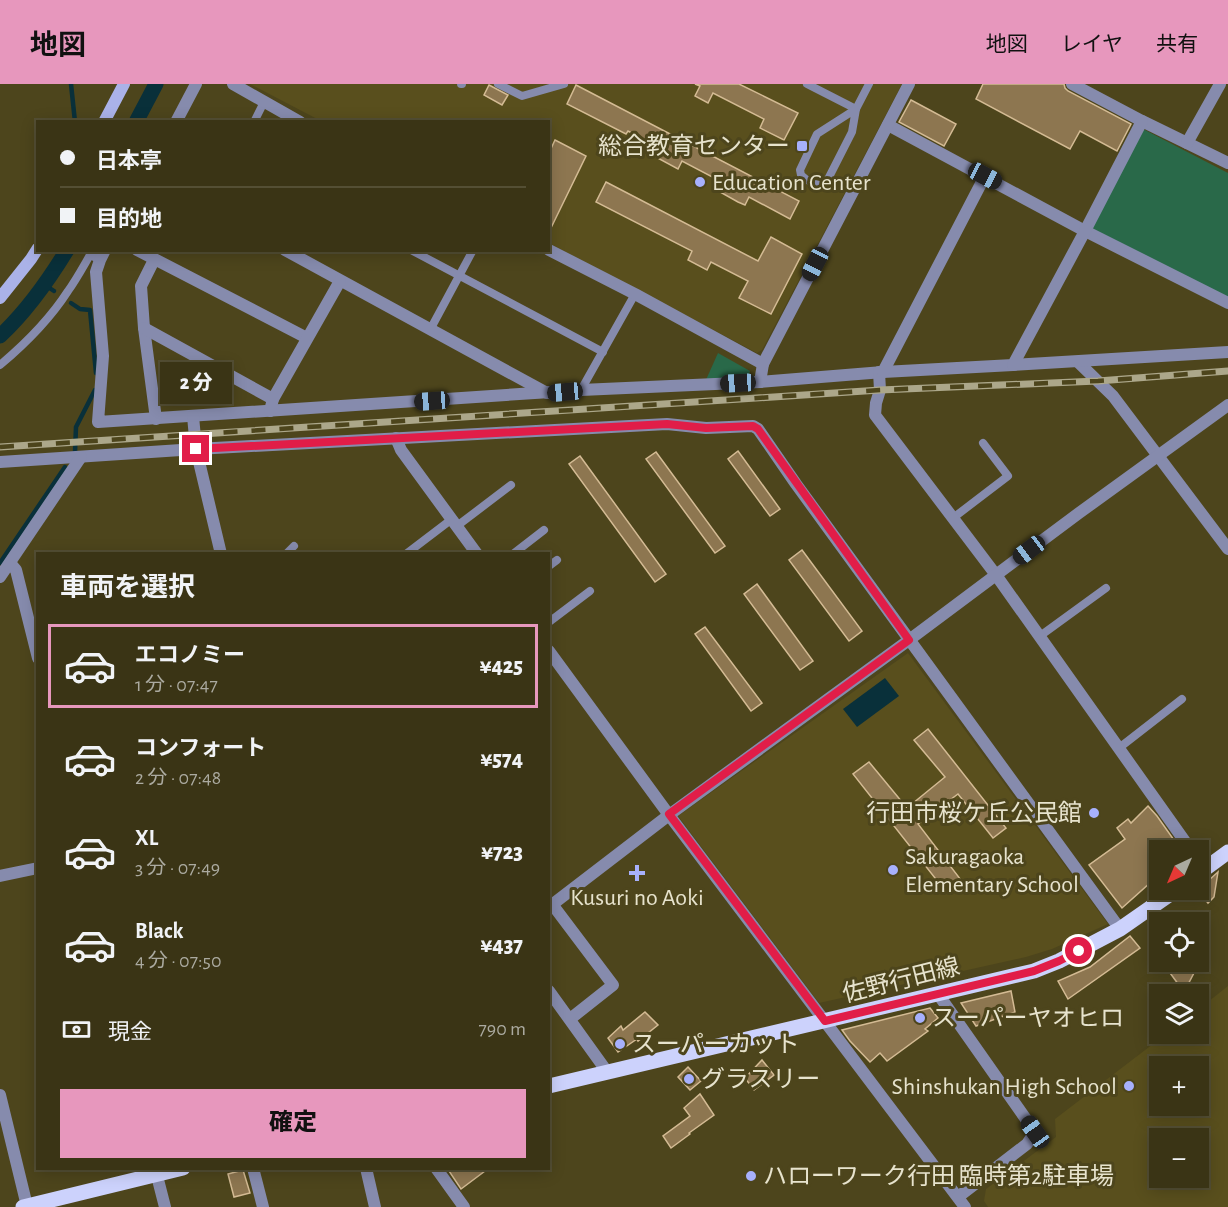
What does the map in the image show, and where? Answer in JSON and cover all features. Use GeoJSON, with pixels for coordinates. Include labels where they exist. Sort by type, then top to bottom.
{"type":"FeatureCollection","features":[{"type":"Feature","properties":{"kind":"main road"},"geometry":{"type":"LineString","coordinates":[[105,120],[124,84]]}},
{"type":"Feature","properties":{"kind":"main road"},"geometry":{"type":"LineString","coordinates":[[0,298],[36,251]]}},
{"type":"Feature","properties":{"kind":"main road"},"geometry":{"type":"LineString","coordinates":[[1209,863],[1228,852]]}},
{"type":"Feature","properties":{"kind":"main road","name":"佐野行田線"},"geometry":{"type":"LineString","coordinates":[[550,1086],[1034,971],[1059,961],[1120,929],[1162,900]]}},
{"type":"Feature","properties":{"kind":"main road"},"geometry":{"type":"LineString","coordinates":[[25,1207],[155,1171]]}},
{"type":"Feature","properties":{"kind":"street"},"geometry":{"type":"LineString","coordinates":[[177,120],[196,84]]}},
{"type":"Feature","properties":{"kind":"street"},"geometry":{"type":"LineString","coordinates":[[233,84],[296,120]]}},
{"type":"Feature","properties":{"kind":"street"},"geometry":{"type":"LineString","coordinates":[[760,382],[763,364],[909,84]]}},
{"type":"Feature","properties":{"kind":"street"},"geometry":{"type":"LineString","coordinates":[[1072,84],[1228,163]]}},
{"type":"Feature","properties":{"kind":"street"},"geometry":{"type":"LineString","coordinates":[[1187,143],[1220,84]]}},
{"type":"Feature","properties":{"kind":"street"},"geometry":{"type":"LineString","coordinates":[[1013,365],[1086,231],[1142,121]]}},
{"type":"Feature","properties":{"kind":"street"},"geometry":{"type":"LineString","coordinates":[[888,124],[1086,231],[1228,303]]}},
{"type":"Feature","properties":{"kind":"street"},"geometry":{"type":"LineString","coordinates":[[985,176],[881,372],[875,415],[996,575],[1184,840]]}},
{"type":"Feature","properties":{"kind":"street"},"geometry":{"type":"LineString","coordinates":[[550,251],[763,364]]}},
{"type":"Feature","properties":{"kind":"street"},"geometry":{"type":"LineString","coordinates":[[140,252],[307,338]]}},
{"type":"Feature","properties":{"kind":"street"},"geometry":{"type":"LineString","coordinates":[[289,252],[548,393]]}},
{"type":"Feature","properties":{"kind":"street"},"geometry":{"type":"LineString","coordinates":[[102,255],[96,272],[103,357],[98,422],[193,416],[272,405],[760,382],[881,372],[1228,352]]}},
{"type":"Feature","properties":{"kind":"street"},"geometry":{"type":"LineString","coordinates":[[154,260],[141,286],[156,419]]}},
{"type":"Feature","properties":{"kind":"street"},"geometry":{"type":"LineString","coordinates":[[272,405],[340,281]]}},
{"type":"Feature","properties":{"kind":"street"},"geometry":{"type":"LineString","coordinates":[[144,327],[272,405]]}},
{"type":"Feature","properties":{"kind":"street"},"geometry":{"type":"LineString","coordinates":[[1078,362],[1113,396],[1228,549]]}},
{"type":"Feature","properties":{"kind":"street"},"geometry":{"type":"LineString","coordinates":[[570,1019],[613,985],[551,905],[669,814],[1228,405]]}},
{"type":"Feature","properties":{"kind":"street"},"geometry":{"type":"LineString","coordinates":[[193,416],[196,449],[221,552]]}},
{"type":"Feature","properties":{"kind":"street"},"geometry":{"type":"LineString","coordinates":[[0,462],[196,449],[667,424],[706,428],[753,426],[758,429],[1120,929]]}},
{"type":"Feature","properties":{"kind":"street"},"geometry":{"type":"LineString","coordinates":[[396,438],[401,450],[476,552]]}},
{"type":"Feature","properties":{"kind":"street"},"geometry":{"type":"LineString","coordinates":[[0,577],[81,457]]}},
{"type":"Feature","properties":{"kind":"street"},"geometry":{"type":"LineString","coordinates":[[10,562],[16,570],[36,650]]}},
{"type":"Feature","properties":{"kind":"street"},"geometry":{"type":"LineString","coordinates":[[550,652],[962,1202],[1027,1144],[1035,1132],[938,994]]}},
{"type":"Feature","properties":{"kind":"street"},"geometry":{"type":"LineString","coordinates":[[0,876],[36,868]]}},
{"type":"Feature","properties":{"kind":"street"},"geometry":{"type":"LineString","coordinates":[[550,991],[608,1073]]}},
{"type":"Feature","properties":{"kind":"street"},"geometry":{"type":"LineString","coordinates":[[0,1095],[25,1207]]}},
{"type":"Feature","properties":{"kind":"street"},"geometry":{"type":"LineString","coordinates":[[254,1170],[263,1207]]}},
{"type":"Feature","properties":{"kind":"street"},"geometry":{"type":"LineString","coordinates":[[366,1170],[375,1207]]}},
{"type":"Feature","properties":{"kind":"street"},"geometry":{"type":"LineString","coordinates":[[437,1170],[464,1207]]}},
{"type":"Feature","properties":{"kind":"street"},"geometry":{"type":"LineString","coordinates":[[155,1171],[165,1207]]}},
{"type":"Feature","properties":{"kind":"lane"},"geometry":{"type":"LineString","coordinates":[[498,84],[522,96],[564,84]]}},
{"type":"Feature","properties":{"kind":"lane"},"geometry":{"type":"LineString","coordinates":[[807,84],[855,110]]}},
{"type":"Feature","properties":{"kind":"lane"},"geometry":{"type":"LineString","coordinates":[[855,110],[817,134],[800,170],[804,178],[818,185],[826,183],[852,132],[855,110],[869,84]]}},
{"type":"Feature","properties":{"kind":"lane"},"geometry":{"type":"LineString","coordinates":[[255,120],[264,102]]}},
{"type":"Feature","properties":{"kind":"lane"},"geometry":{"type":"LineString","coordinates":[[415,252],[603,352]]}},
{"type":"Feature","properties":{"kind":"lane"},"geometry":{"type":"LineString","coordinates":[[430,330],[472,252]]}},
{"type":"Feature","properties":{"kind":"lane"},"geometry":{"type":"LineString","coordinates":[[0,365],[23,345],[57,306],[90,255],[102,255]]}},
{"type":"Feature","properties":{"kind":"lane"},"geometry":{"type":"LineString","coordinates":[[581,390],[635,294]]}},
{"type":"Feature","properties":{"kind":"lane"},"geometry":{"type":"LineString","coordinates":[[953,518],[1008,476],[983,443]]}},
{"type":"Feature","properties":{"kind":"lane"},"geometry":{"type":"LineString","coordinates":[[409,552],[511,485]]}},
{"type":"Feature","properties":{"kind":"lane"},"geometry":{"type":"LineString","coordinates":[[516,552],[544,530]]}},
{"type":"Feature","properties":{"kind":"lane"},"geometry":{"type":"LineString","coordinates":[[288,552],[294,546]]}},
{"type":"Feature","properties":{"kind":"lane"},"geometry":{"type":"LineString","coordinates":[[550,565],[557,560]]}},
{"type":"Feature","properties":{"kind":"lane"},"geometry":{"type":"LineString","coordinates":[[1040,636],[1106,588]]}},
{"type":"Feature","properties":{"kind":"lane"},"geometry":{"type":"LineString","coordinates":[[550,621],[590,591]]}},
{"type":"Feature","properties":{"kind":"lane"},"geometry":{"type":"LineString","coordinates":[[1119,748],[1182,699]]}},
{"type":"Feature","properties":{"kind":"shaded area","name":"Education Center"},"geometry":{"type":"Polygon","coordinates":[[[250,84],[902,84],[762,350],[757,353],[550,244],[550,120],[319,120],[250,84]]]}},
{"type":"Feature","properties":{"kind":"shaded area","name":"Sakuragaoka Elementary School"},"geometry":{"type":"Polygon","coordinates":[[[908,653],[1108,924],[1052,949],[1026,957],[819,1003],[678,816],[908,653]]]}},
{"type":"Feature","properties":{"kind":"shaded area","name":"Shinshukan High School"},"geometry":{"type":"Polygon","coordinates":[[[1228,986],[1228,1207],[988,1207],[984,1201],[986,1189],[1056,1137],[1055,1119],[1153,1044],[1209,1044],[1209,1001],[1228,986]]]}},
{"type":"Feature","properties":{"kind":"green space"},"geometry":{"type":"Polygon","coordinates":[[[1143,129],[1228,173],[1228,298],[1091,229],[1143,129]]]}},
{"type":"Feature","properties":{"kind":"green space"},"geometry":{"type":"Polygon","coordinates":[[[718,353],[750,371],[747,380],[705,382],[718,353]]]}},
{"type":"Feature","properties":{"kind":"water"},"geometry":{"type":"Polygon","coordinates":[[[885,678],[899,696],[857,727],[843,709],[885,678]]]}},
{"type":"Feature","properties":{"kind":"building"},"geometry":{"type":"Polygon","coordinates":[[[695,84],[739,84],[798,113],[784,140],[760,128],[764,119],[713,93],[708,103],[695,96],[700,86],[695,84]]]}},
{"type":"Feature","properties":{"kind":"building"},"geometry":{"type":"Polygon","coordinates":[[[983,84],[1064,84],[1068,91],[1131,124],[1117,151],[1080,131],[1070,149],[976,99],[983,84]]]}},
{"type":"Feature","properties":{"kind":"building"},"geometry":{"type":"Polygon","coordinates":[[[489,85],[508,95],[502,105],[484,95],[489,85]]]}},
{"type":"Feature","properties":{"kind":"building"},"geometry":{"type":"Polygon","coordinates":[[[576,85],[799,201],[790,219],[749,197],[745,205],[738,202],[720,192],[724,183],[682,161],[678,169],[652,155],[657,146],[628,131],[626,134],[567,104],[576,85]]]}},
{"type":"Feature","properties":{"kind":"building"},"geometry":{"type":"Polygon","coordinates":[[[911,100],[956,124],[944,146],[899,122],[911,100]]]}},
{"type":"Feature","properties":{"kind":"building"},"geometry":{"type":"Polygon","coordinates":[[[555,140],[586,156],[550,230],[550,151],[555,140]]]}},
{"type":"Feature","properties":{"kind":"building"},"geometry":{"type":"Polygon","coordinates":[[[606,182],[758,261],[771,237],[802,254],[771,314],[739,298],[748,281],[711,262],[707,270],[688,260],[692,251],[596,202],[606,182]]]}},
{"type":"Feature","properties":{"kind":"building"},"geometry":{"type":"Polygon","coordinates":[[[738,451],[780,509],[770,516],[728,459],[738,451]]]}},
{"type":"Feature","properties":{"kind":"building"},"geometry":{"type":"Polygon","coordinates":[[[656,452],[725,546],[715,553],[646,459],[656,452]]]}},
{"type":"Feature","properties":{"kind":"building"},"geometry":{"type":"Polygon","coordinates":[[[580,456],[666,574],[655,582],[569,464],[580,456]]]}},
{"type":"Feature","properties":{"kind":"building"},"geometry":{"type":"Polygon","coordinates":[[[802,550],[862,631],[849,641],[789,560],[802,550]]]}},
{"type":"Feature","properties":{"kind":"building"},"geometry":{"type":"Polygon","coordinates":[[[757,584],[813,661],[800,670],[744,594],[757,584]]]}},
{"type":"Feature","properties":{"kind":"building"},"geometry":{"type":"Polygon","coordinates":[[[705,627],[762,703],[751,711],[695,634],[705,627]]]}},
{"type":"Feature","properties":{"kind":"building"},"geometry":{"type":"Polygon","coordinates":[[[928,729],[1006,828],[993,838],[958,794],[918,824],[961,880],[946,892],[853,774],[869,762],[907,808],[945,777],[914,740],[928,729]]]}},
{"type":"Feature","properties":{"kind":"building"},"geometry":{"type":"Polygon","coordinates":[[[1148,806],[1174,840],[1149,840],[1149,884],[1122,908],[1089,865],[1125,839],[1117,828],[1128,819],[1131,823],[1148,806]]]}},
{"type":"Feature","properties":{"kind":"building"},"geometry":{"type":"Polygon","coordinates":[[[1218,872],[1214,897],[1208,903],[1206,900],[1209,900],[1209,880],[1218,872]]]}},
{"type":"Feature","properties":{"kind":"building"},"geometry":{"type":"Polygon","coordinates":[[[1130,936],[1140,948],[1068,999],[1058,981],[1090,967],[1130,936]]]}},
{"type":"Feature","properties":{"kind":"building"},"geometry":{"type":"Polygon","coordinates":[[[1169,972],[1194,972],[1188,984],[1178,984],[1169,972]]]}},
{"type":"Feature","properties":{"kind":"building"},"geometry":{"type":"Polygon","coordinates":[[[1011,991],[1015,1012],[976,1026],[961,1003],[1011,991]]]}},
{"type":"Feature","properties":{"kind":"building"},"geometry":{"type":"Polygon","coordinates":[[[930,1008],[938,1018],[925,1029],[928,1031],[887,1061],[880,1053],[870,1062],[842,1030],[930,1008]]]}},
{"type":"Feature","properties":{"kind":"building"},"geometry":{"type":"Polygon","coordinates":[[[645,1012],[658,1025],[638,1041],[637,1039],[618,1052],[608,1038],[621,1026],[623,1030],[645,1012]]]}},
{"type":"Feature","properties":{"kind":"building"},"geometry":{"type":"Polygon","coordinates":[[[762,1060],[774,1075],[754,1090],[745,1078],[762,1060]]]}},
{"type":"Feature","properties":{"kind":"building","name":"グラスリー"},"geometry":{"type":"Polygon","coordinates":[[[688,1067],[701,1081],[690,1090],[678,1077],[688,1067]]]}},
{"type":"Feature","properties":{"kind":"building"},"geometry":{"type":"Polygon","coordinates":[[[700,1094],[714,1115],[671,1148],[663,1136],[690,1116],[684,1108],[700,1094]]]}},
{"type":"Feature","properties":{"kind":"building"},"geometry":{"type":"Polygon","coordinates":[[[243,1170],[250,1193],[234,1197],[228,1174],[243,1170]]]}},
{"type":"Feature","properties":{"kind":"building"},"geometry":{"type":"Polygon","coordinates":[[[448,1170],[486,1170],[461,1189],[448,1170]]]}},
{"type":"Feature","properties":{"kind":"waterway"},"geometry":{"type":"LineString","coordinates":[[71,84],[75,120]]}},
{"type":"Feature","properties":{"kind":"waterway"},"geometry":{"type":"LineString","coordinates":[[137,120],[156,84]]}},
{"type":"Feature","properties":{"kind":"waterway"},"geometry":{"type":"LineString","coordinates":[[0,336],[36,295],[66,252]]}},
{"type":"Feature","properties":{"kind":"waterway"},"geometry":{"type":"LineString","coordinates":[[45,285],[54,291]]}},
{"type":"Feature","properties":{"kind":"waterway"},"geometry":{"type":"LineString","coordinates":[[71,303],[80,309],[90,310],[96,373]]}},
{"type":"Feature","properties":{"kind":"waterway"},"geometry":{"type":"LineString","coordinates":[[75,452],[76,427],[95,390]]}},
{"type":"Feature","properties":{"kind":"waterway"},"geometry":{"type":"LineString","coordinates":[[0,563],[65,467]]}},
{"type":"Feature","properties":{"kind":"railway"},"geometry":{"type":"LineString","coordinates":[[0,447],[880,390],[1098,381],[1228,371]]}},
{"type":"Feature","properties":{"kind":"place","name":"総合教育センター"},"geometry":{"type":"Point","coordinates":[802,146]}},
{"type":"Feature","properties":{"kind":"place","name":"Education Center"},"geometry":{"type":"Point","coordinates":[700,182]}},
{"type":"Feature","properties":{"kind":"place","name":"行田市桜ケ丘公民館"},"geometry":{"type":"Point","coordinates":[1094,813]}},
{"type":"Feature","properties":{"kind":"place","name":"Sakuragaoka Elementary School"},"geometry":{"type":"Point","coordinates":[893,870]}},
{"type":"Feature","properties":{"kind":"place","name":"Kusuri no Aoki"},"geometry":{"type":"Point","coordinates":[637,873]}},
{"type":"Feature","properties":{"kind":"place","name":"スーパーヤオヒロ"},"geometry":{"type":"Point","coordinates":[920,1018]}},
{"type":"Feature","properties":{"kind":"place","name":"スーパーカット"},"geometry":{"type":"Point","coordinates":[620,1044]}},
{"type":"Feature","properties":{"kind":"place","name":"グラスリー"},"geometry":{"type":"Point","coordinates":[689,1079]}},
{"type":"Feature","properties":{"kind":"place","name":"Shinshukan High School"},"geometry":{"type":"Point","coordinates":[1129,1086]}},
{"type":"Feature","properties":{"kind":"place","name":"ハローワーク行田 臨時第2駐車場"},"geometry":{"type":"Point","coordinates":[751,1176]}},
{"type":"Feature","properties":{"kind":"route"},"geometry":{"type":"LineString","coordinates":[[196,449],[667,424],[706,428],[753,426],[758,429],[909,640],[669,814],[825,1021],[1034,971],[1079,951]]}}]}
